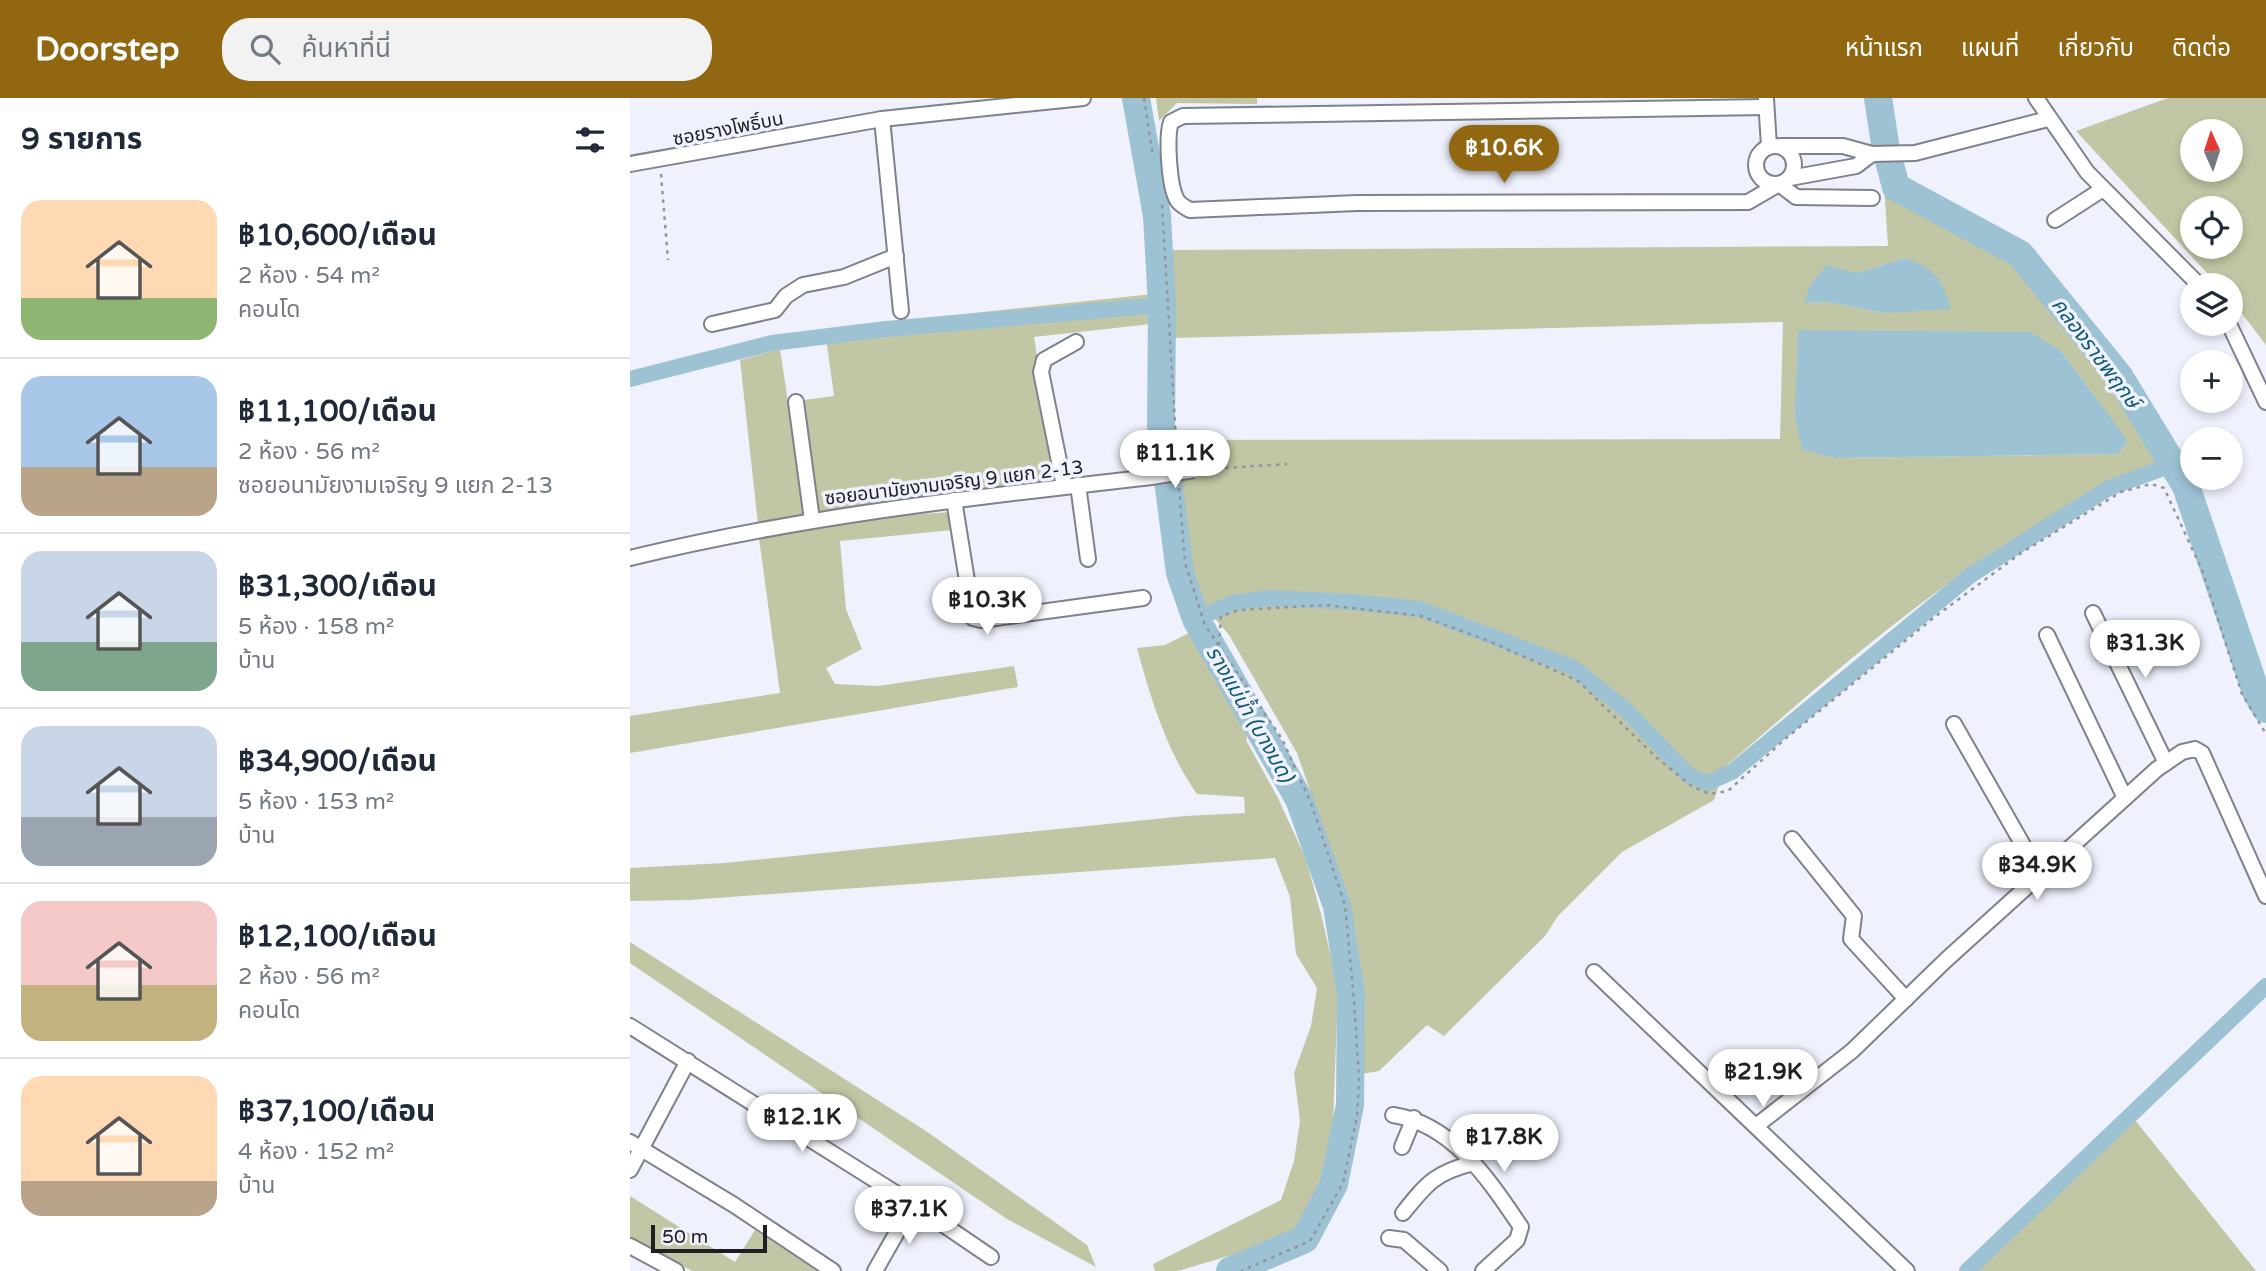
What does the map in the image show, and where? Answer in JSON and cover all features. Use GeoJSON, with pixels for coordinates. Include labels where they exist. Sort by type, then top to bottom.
{"type":"FeatureCollection","features":[{"type":"Feature","properties":{"kind":"street","name":"ซอยรางโพธิ์บน"},"geometry":{"type":"LineString","coordinates":[[630,164],[882,119],[1083,98]]}},
{"type":"Feature","properties":{"kind":"street"},"geometry":{"type":"LineString","coordinates":[[2036,98],[2048,119],[2103,189],[2187,273]]}},
{"type":"Feature","properties":{"kind":"street"},"geometry":{"type":"LineString","coordinates":[[1766,103],[1775,146],[1794,159],[1785,181],[1748,202],[1357,203],[1190,210],[1181,205],[1174,194],[1167,134],[1171,122],[1182,116],[1766,103]]}},
{"type":"Feature","properties":{"kind":"street"},"geometry":{"type":"LineString","coordinates":[[882,119],[901,311]]}},
{"type":"Feature","properties":{"kind":"street"},"geometry":{"type":"LineString","coordinates":[[1876,154],[1856,166],[1785,181],[1766,182],[1757,173],[1759,154],[1775,146],[1843,146],[1876,154],[1914,153],[2048,119]]}},
{"type":"Feature","properties":{"kind":"street"},"geometry":{"type":"LineString","coordinates":[[1785,181],[1796,197],[1872,198]]}},
{"type":"Feature","properties":{"kind":"street"},"geometry":{"type":"LineString","coordinates":[[2055,220],[2103,189]]}},
{"type":"Feature","properties":{"kind":"street"},"geometry":{"type":"LineString","coordinates":[[712,324],[775,310],[786,296],[803,285],[844,277],[896,256]]}},
{"type":"Feature","properties":{"kind":"street"},"geometry":{"type":"LineString","coordinates":[[2235,336],[2266,402]]}},
{"type":"Feature","properties":{"kind":"street"},"geometry":{"type":"LineString","coordinates":[[1076,342],[1044,360],[1041,372],[1088,559]]}},
{"type":"Feature","properties":{"kind":"street"},"geometry":{"type":"LineString","coordinates":[[796,402],[812,520]]}},
{"type":"Feature","properties":{"kind":"street","name":"ซอยอนามัยงามเจริญ 9 แยก 2-13"},"geometry":{"type":"LineString","coordinates":[[630,558],[812,520],[1194,470]]}},
{"type":"Feature","properties":{"kind":"street"},"geometry":{"type":"LineString","coordinates":[[954,500],[973,618],[981,620],[1087,608],[1143,598]]}},
{"type":"Feature","properties":{"kind":"street"},"geometry":{"type":"LineString","coordinates":[[2093,613],[2166,763]]}},
{"type":"Feature","properties":{"kind":"street"},"geometry":{"type":"LineString","coordinates":[[2047,635],[2125,798]]}},
{"type":"Feature","properties":{"kind":"street"},"geometry":{"type":"LineString","coordinates":[[1954,724],[2040,875]]}},
{"type":"Feature","properties":{"kind":"street"},"geometry":{"type":"LineString","coordinates":[[1756,1126],[1852,1051],[2040,875],[2125,798],[2182,752],[2195,749],[2202,753],[2266,896]]}},
{"type":"Feature","properties":{"kind":"street"},"geometry":{"type":"LineString","coordinates":[[1792,839],[1854,916],[1851,939],[1906,999]]}},
{"type":"Feature","properties":{"kind":"street"},"geometry":{"type":"LineString","coordinates":[[1594,972],[1907,1271]]}},
{"type":"Feature","properties":{"kind":"street"},"geometry":{"type":"LineString","coordinates":[[630,1026],[913,1204],[991,1257]]}},
{"type":"Feature","properties":{"kind":"street"},"geometry":{"type":"LineString","coordinates":[[630,1170],[636,1145],[688,1061]]}},
{"type":"Feature","properties":{"kind":"street"},"geometry":{"type":"LineString","coordinates":[[1393,1115],[1414,1118],[1432,1127],[1474,1163],[1521,1227],[1517,1240],[1483,1271]]}},
{"type":"Feature","properties":{"kind":"street"},"geometry":{"type":"LineString","coordinates":[[1402,1147],[1414,1118]]}},
{"type":"Feature","properties":{"kind":"street"},"geometry":{"type":"LineString","coordinates":[[636,1145],[833,1271]]}},
{"type":"Feature","properties":{"kind":"street"},"geometry":{"type":"LineString","coordinates":[[1403,1213],[1424,1186],[1443,1170],[1474,1163]]}},
{"type":"Feature","properties":{"kind":"street"},"geometry":{"type":"LineString","coordinates":[[875,1271],[913,1204]]}},
{"type":"Feature","properties":{"kind":"street"},"geometry":{"type":"LineString","coordinates":[[1389,1238],[1404,1240],[1440,1271]]}},
{"type":"Feature","properties":{"kind":"street"},"geometry":{"type":"LineString","coordinates":[[630,1246],[676,1271]]}},
{"type":"Feature","properties":{"kind":"path"},"geometry":{"type":"LineString","coordinates":[[1144,98],[1153,160]]}},
{"type":"Feature","properties":{"kind":"path"},"geometry":{"type":"LineString","coordinates":[[659,160],[668,260]]}},
{"type":"Feature","properties":{"kind":"path"},"geometry":{"type":"LineString","coordinates":[[1161,199],[1178,463]]}},
{"type":"Feature","properties":{"kind":"path"},"geometry":{"type":"LineString","coordinates":[[1194,470],[1287,464]]}},
{"type":"Feature","properties":{"kind":"path"},"geometry":{"type":"LineString","coordinates":[[1179,482],[1185,563],[1205,624],[1282,739],[1307,791],[1345,905],[1359,1080],[1357,1116],[1343,1183],[1310,1241],[1241,1271]]}},
{"type":"Feature","properties":{"kind":"path"},"geometry":{"type":"LineString","coordinates":[[1219,645],[1221,616],[1240,610],[1325,605],[1421,616],[1489,641],[1578,681],[1657,758],[1693,787],[1710,794],[1728,791],[1784,739],[1900,645],[2021,553],[2121,492],[2151,484],[2164,488],[2202,570],[2242,694],[2266,734]]}},
{"type":"Feature","properties":{"kind":"green space"},"geometry":{"type":"Polygon","coordinates":[[[1156,98],[1257,98],[1257,104],[1177,103],[1159,121],[1156,98]]]}},
{"type":"Feature","properties":{"kind":"green space"},"geometry":{"type":"Polygon","coordinates":[[[2168,98],[2266,98],[2266,345],[2243,315],[2243,273],[2207,273],[2194,259],[2243,259],[2243,196],[2180,196],[2180,244],[2076,131],[2168,98]]]}},
{"type":"Feature","properties":{"kind":"green space"},"geometry":{"type":"Polygon","coordinates":[[[1883,169],[1926,196],[2003,255],[2029,280],[2093,355],[2166,461],[2087,499],[2010,542],[1899,620],[1725,767],[1714,800],[1622,852],[1558,916],[1545,936],[1444,1036],[1427,1025],[1379,1071],[1356,1075],[1361,1049],[1349,902],[1297,753],[1229,635],[1205,607],[1188,557],[1182,483],[1183,440],[1780,439],[1783,322],[1173,338],[1169,250],[1888,246],[1883,169]],[[1906,258],[1856,273],[1804,303],[1827,302],[1885,313],[1906,258]],[[2061,351],[1802,448],[1834,458],[2117,454],[2101,405],[2061,351]]]}},
{"type":"Feature","properties":{"kind":"green space"},"geometry":{"type":"Polygon","coordinates":[[[1153,294],[1151,324],[1034,337],[1056,480],[853,506],[758,524],[740,360],[780,349],[788,402],[834,396],[827,345],[832,328],[1153,294]]]}},
{"type":"Feature","properties":{"kind":"green space"},"geometry":{"type":"Polygon","coordinates":[[[951,512],[952,530],[840,541],[846,609],[862,649],[826,668],[835,684],[878,686],[1014,666],[1018,687],[630,753],[630,716],[780,693],[759,538],[866,518],[951,512]]]}},
{"type":"Feature","properties":{"kind":"green space"},"geometry":{"type":"Polygon","coordinates":[[[1191,632],[1245,723],[1247,742],[1277,796],[1306,859],[1321,914],[1338,987],[1332,1154],[1307,1221],[1279,1241],[1178,1271],[1155,1271],[1153,1264],[1281,1200],[1294,1161],[1300,1121],[1294,1073],[1311,1026],[1317,988],[1296,954],[1290,897],[1275,858],[689,900],[630,901],[630,868],[724,863],[1185,816],[1245,813],[1244,797],[1197,794],[1168,742],[1148,686],[1137,648],[1165,645],[1191,632]]]}},
{"type":"Feature","properties":{"kind":"green space"},"geometry":{"type":"Polygon","coordinates":[[[630,942],[926,1131],[1087,1245],[1096,1267],[1007,1219],[630,963],[630,942]]]}},
{"type":"Feature","properties":{"kind":"green space"},"geometry":{"type":"Polygon","coordinates":[[[2135,1120],[2256,1271],[1970,1271],[2135,1120]]]}},
{"type":"Feature","properties":{"kind":"green space"},"geometry":{"type":"Polygon","coordinates":[[[630,1196],[735,1262],[755,1230],[817,1271],[692,1271],[630,1237],[630,1196]]]}},
{"type":"Feature","properties":{"kind":"water"},"geometry":{"type":"Polygon","coordinates":[[[1906,258],[1936,276],[1951,309],[1885,313],[1827,302],[1804,303],[1810,285],[1827,265],[1856,273],[1906,258]]]}},
{"type":"Feature","properties":{"kind":"water"},"geometry":{"type":"Polygon","coordinates":[[[1798,330],[2030,332],[2061,351],[2128,441],[2117,454],[1834,458],[1802,449],[1795,417],[1798,330]]]}},
{"type":"Feature","properties":{"kind":"waterway","name":"รางแม่น้ำ (บางมด)"},"geometry":{"type":"LineString","coordinates":[[1136,98],[1157,216],[1162,305],[1161,426],[1180,573],[1196,619],[1299,799],[1337,906],[1351,994],[1350,1105],[1334,1184],[1305,1239],[1230,1271]]}},
{"type":"Feature","properties":{"kind":"waterway","name":"คลองราชพฤกษ์"},"geometry":{"type":"LineString","coordinates":[[1878,98],[1886,150],[1896,187],[2020,254],[2119,376],[2186,486],[2256,692],[2266,709]]}},
{"type":"Feature","properties":{"kind":"waterway"},"geometry":{"type":"LineString","coordinates":[[630,379],[772,343],[886,329],[1162,305]]}},
{"type":"Feature","properties":{"kind":"waterway"},"geometry":{"type":"LineString","coordinates":[[1196,619],[1233,603],[1268,598],[1353,602],[1420,609],[1572,667],[1625,709],[1688,775],[1707,783],[1732,772],[1971,575],[2109,488],[2175,464]]}},
{"type":"Feature","properties":{"kind":"waterway"},"geometry":{"type":"LineString","coordinates":[[1967,1271],[2266,986]]}}]}
